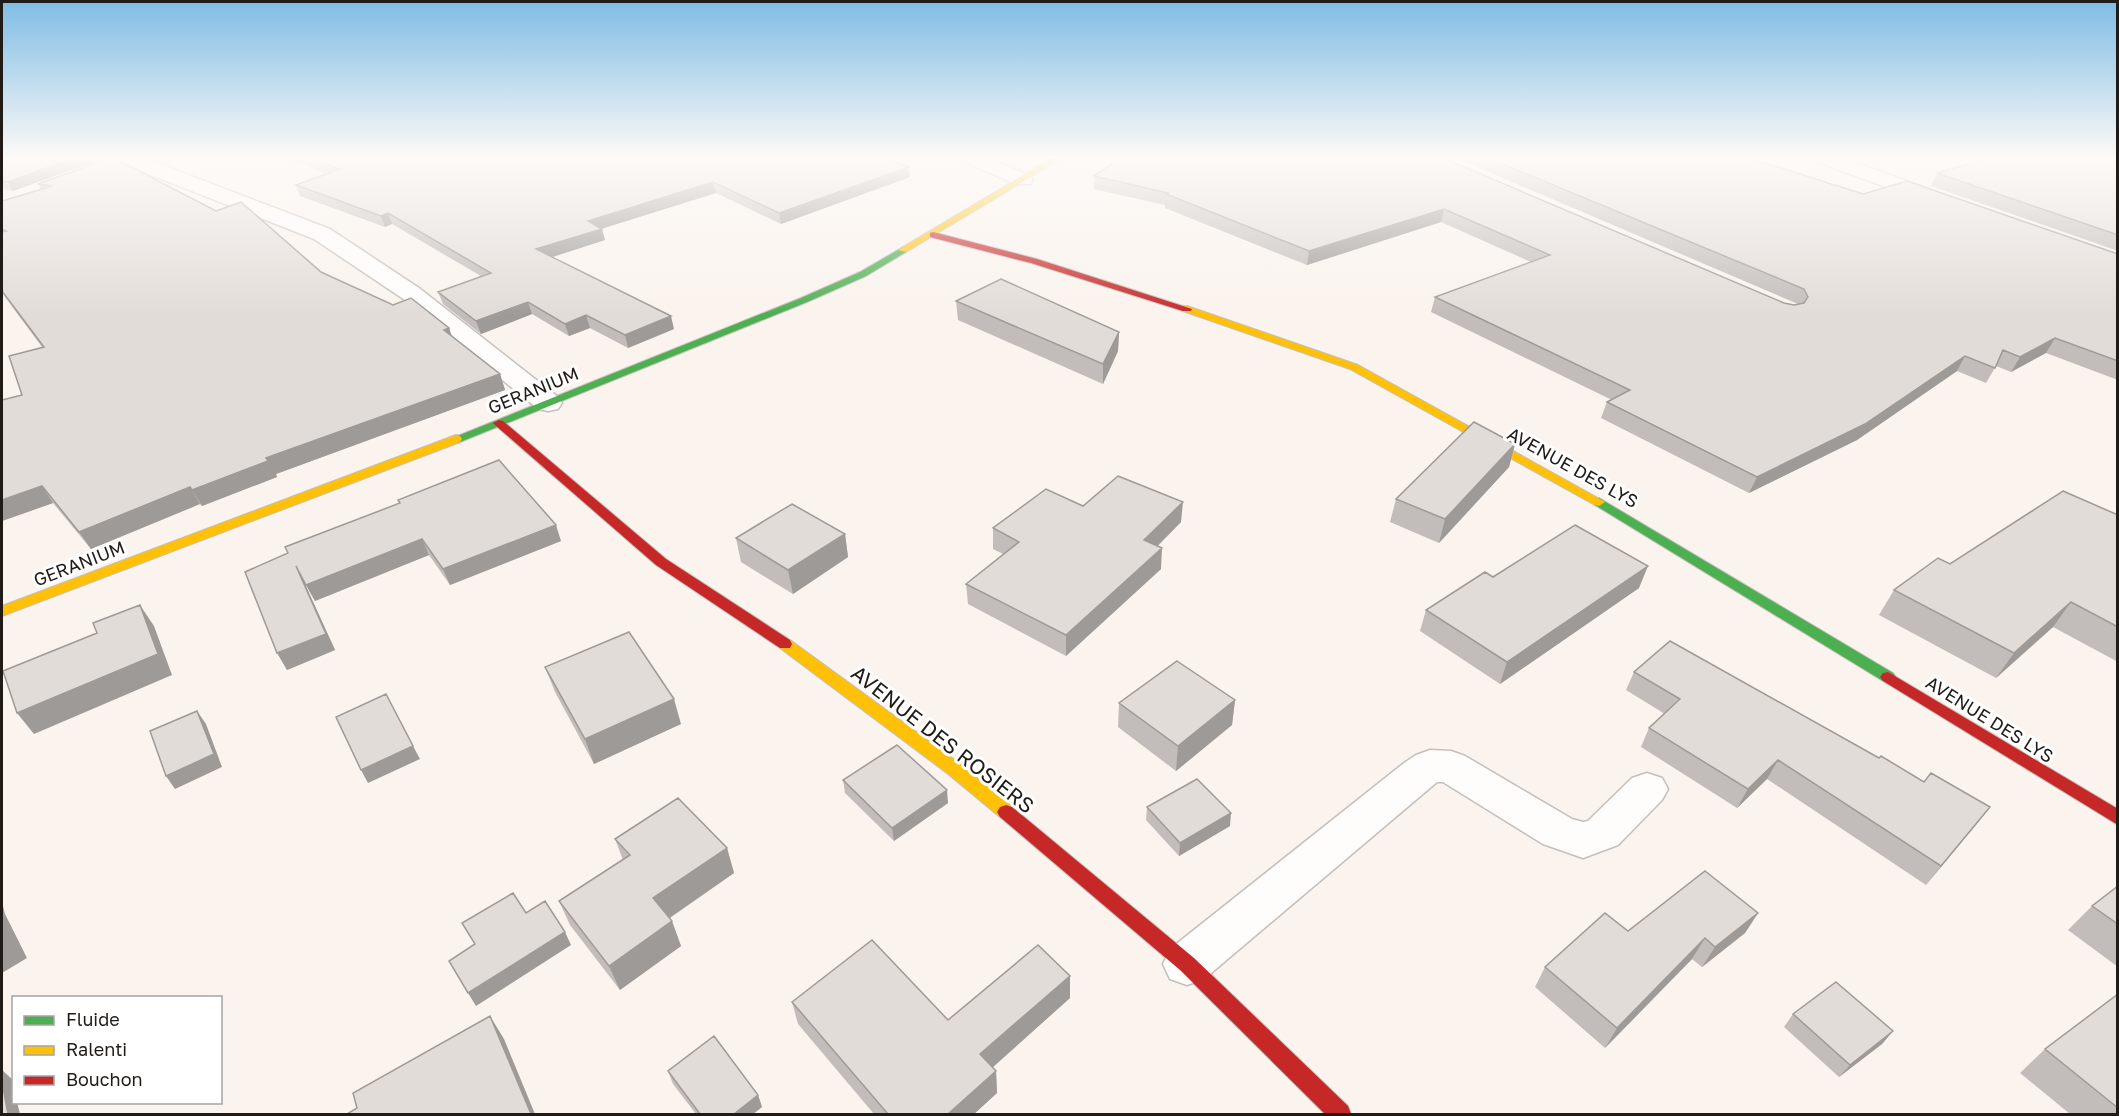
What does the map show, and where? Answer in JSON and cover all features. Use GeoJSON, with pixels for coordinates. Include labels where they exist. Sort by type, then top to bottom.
{"type":"FeatureCollection","features":[{"type":"Feature","properties":{"kind":"street"},"geometry":{"type":"LineString","coordinates":[[256,210],[322,234],[399,282],[548,403]]}},
{"type":"Feature","properties":{"kind":"street","name":"GERANIUM"},"geometry":{"type":"LineString","coordinates":[[2,612],[499,423],[814,296],[863,274],[974,210]]}},
{"type":"Feature","properties":{"kind":"street","name":"AVENUE DES LYS"},"geometry":{"type":"LineString","coordinates":[[933,235],[1008,253],[1128,289],[1330,357],[1354,368],[1628,518],[2118,818]]}},
{"type":"Feature","properties":{"kind":"street","name":"AVENUE DES ROSIERS"},"geometry":{"type":"LineString","coordinates":[[499,423],[661,562],[787,645],[953,768],[1187,964],[1340,1114]]}},
{"type":"Feature","properties":{"kind":"street"},"geometry":{"type":"LineString","coordinates":[[1187,964],[1430,766],[1451,767],[1558,832],[1583,840],[1603,833],[1647,789]]}},
{"type":"Feature","properties":{"kind":"building"},"geometry":{"type":"Polygon","coordinates":[[[2,210],[250,210],[321,272],[393,305],[411,298],[449,328],[444,330],[500,374],[266,458],[268,461],[192,490],[190,487],[79,532],[42,486],[2,500],[2,400],[22,395],[9,356],[44,347],[2,291],[2,232],[6,231],[2,229],[2,210]]]}},
{"type":"Feature","properties":{"kind":"building"},"geometry":{"type":"Polygon","coordinates":[[[365,210],[623,210],[588,221],[602,229],[536,249],[671,316],[625,335],[586,315],[565,324],[528,302],[476,321],[438,292],[491,273],[388,213],[381,216],[365,210]]]}},
{"type":"Feature","properties":{"kind":"building"},"geometry":{"type":"Polygon","coordinates":[[[1206,210],[1441,210],[1309,251],[1206,210]]]}},
{"type":"Feature","properties":{"kind":"building"},"geometry":{"type":"Polygon","coordinates":[[[1446,210],[1565,210],[1784,303],[1794,305],[1804,303],[1808,297],[1804,289],[1614,210],[1991,210],[2118,254],[2118,361],[2055,338],[2020,357],[2003,350],[1995,368],[1965,356],[1865,424],[1757,477],[1607,402],[1630,390],[1435,297],[1550,255],[1446,210]]]}},
{"type":"Feature","properties":{"kind":"building"},"geometry":{"type":"Polygon","coordinates":[[[2045,210],[2118,210],[2118,235],[2045,210]]]}},
{"type":"Feature","properties":{"kind":"building"},"geometry":{"type":"Polygon","coordinates":[[[1001,279],[1119,332],[1103,364],[956,301],[1001,279]]]}},
{"type":"Feature","properties":{"kind":"building"},"geometry":{"type":"Polygon","coordinates":[[[1474,422],[1515,444],[1445,519],[1396,499],[1474,422]]]}},
{"type":"Feature","properties":{"kind":"building"},"geometry":{"type":"Polygon","coordinates":[[[499,460],[556,525],[443,569],[422,539],[306,585],[296,566],[326,634],[277,653],[245,572],[288,553],[285,547],[400,503],[398,500],[499,460]]]}},
{"type":"Feature","properties":{"kind":"building"},"geometry":{"type":"Polygon","coordinates":[[[1118,476],[1183,502],[1144,540],[1162,548],[1066,635],[966,584],[1019,542],[993,528],[1046,489],[1083,506],[1118,476]]]}},
{"type":"Feature","properties":{"kind":"building"},"geometry":{"type":"Polygon","coordinates":[[[2063,491],[2118,515],[2118,627],[2071,602],[2014,653],[1894,590],[1938,558],[1950,564],[2063,491]]]}},
{"type":"Feature","properties":{"kind":"building"},"geometry":{"type":"Polygon","coordinates":[[[792,504],[845,534],[788,570],[736,538],[792,504]]]}},
{"type":"Feature","properties":{"kind":"building"},"geometry":{"type":"Polygon","coordinates":[[[1575,525],[1648,566],[1507,662],[1426,610],[1485,572],[1493,577],[1575,525]]]}},
{"type":"Feature","properties":{"kind":"building"},"geometry":{"type":"Polygon","coordinates":[[[140,605],[158,654],[17,713],[3,671],[97,633],[93,623],[140,605]]]}},
{"type":"Feature","properties":{"kind":"building"},"geometry":{"type":"Polygon","coordinates":[[[629,632],[674,699],[585,739],[545,667],[629,632]]]}},
{"type":"Feature","properties":{"kind":"building"},"geometry":{"type":"Polygon","coordinates":[[[1670,641],[1879,758],[1881,756],[1924,782],[1931,773],[1990,807],[1941,866],[1778,760],[1748,789],[1649,728],[1680,699],[1634,672],[1670,641]]]}},
{"type":"Feature","properties":{"kind":"building"},"geometry":{"type":"Polygon","coordinates":[[[1177,661],[1235,700],[1178,746],[1119,703],[1177,661]]]}},
{"type":"Feature","properties":{"kind":"building"},"geometry":{"type":"Polygon","coordinates":[[[386,694],[413,746],[361,770],[336,717],[386,694]]]}},
{"type":"Feature","properties":{"kind":"building"},"geometry":{"type":"Polygon","coordinates":[[[197,711],[214,754],[166,776],[150,731],[197,711]]]}},
{"type":"Feature","properties":{"kind":"building"},"geometry":{"type":"Polygon","coordinates":[[[897,745],[947,790],[892,828],[843,780],[897,745]]]}},
{"type":"Feature","properties":{"kind":"building"},"geometry":{"type":"Polygon","coordinates":[[[1197,779],[1231,813],[1180,843],[1147,807],[1197,779]]]}},
{"type":"Feature","properties":{"kind":"building"},"geometry":{"type":"Polygon","coordinates":[[[678,798],[727,848],[653,898],[672,921],[609,966],[559,901],[630,855],[615,839],[678,798]]]}},
{"type":"Feature","properties":{"kind":"building"},"geometry":{"type":"Polygon","coordinates":[[[1705,871],[1758,913],[1715,947],[1705,938],[1617,1028],[1545,967],[1605,913],[1628,931],[1705,871]]]}},
{"type":"Feature","properties":{"kind":"building"},"geometry":{"type":"Polygon","coordinates":[[[2118,886],[2118,924],[2092,906],[2118,886]]]}},
{"type":"Feature","properties":{"kind":"building"},"geometry":{"type":"Polygon","coordinates":[[[513,893],[526,913],[545,901],[565,932],[468,993],[449,961],[475,944],[462,923],[513,893]]]}},
{"type":"Feature","properties":{"kind":"building"},"geometry":{"type":"Polygon","coordinates":[[[872,940],[948,1020],[1038,945],[1070,976],[980,1054],[996,1071],[948,1114],[888,1114],[792,1002],[872,940]]]}},
{"type":"Feature","properties":{"kind":"building"},"geometry":{"type":"Polygon","coordinates":[[[1836,982],[1893,1031],[1850,1065],[1793,1014],[1836,982]]]}},
{"type":"Feature","properties":{"kind":"building"},"geometry":{"type":"Polygon","coordinates":[[[2118,994],[2118,1108],[2045,1049],[2118,994]]]}},
{"type":"Feature","properties":{"kind":"building"},"geometry":{"type":"Polygon","coordinates":[[[490,1016],[531,1114],[347,1114],[357,1108],[353,1093],[490,1016]]]}},
{"type":"Feature","properties":{"kind":"building"},"geometry":{"type":"Polygon","coordinates":[[[714,1036],[758,1095],[734,1114],[700,1114],[668,1071],[714,1036]]]}},
{"type":"Feature","properties":{"kind":"building"},"geometry":{"type":"Polygon","coordinates":[[[2,1082],[8,1114],[2,1114],[2,1082]]]}},
{"type":"Feature","properties":{"kind":"traffic: fast"},"geometry":{"type":"LineString","coordinates":[[456,439],[804,300],[863,274],[903,250]]}},
{"type":"Feature","properties":{"kind":"traffic: fast"},"geometry":{"type":"LineString","coordinates":[[1599,502],[1888,677]]}},
{"type":"Feature","properties":{"kind":"traffic: slow"},"geometry":{"type":"LineString","coordinates":[[903,250],[970,210]]}},
{"type":"Feature","properties":{"kind":"traffic: slow"},"geometry":{"type":"LineString","coordinates":[[1187,309],[1354,367],[1599,502]]}},
{"type":"Feature","properties":{"kind":"traffic: slow"},"geometry":{"type":"LineString","coordinates":[[2,611],[456,439]]}},
{"type":"Feature","properties":{"kind":"traffic: slow"},"geometry":{"type":"LineString","coordinates":[[785,644],[953,768],[1006,812]]}},
{"type":"Feature","properties":{"kind":"traffic: jam"},"geometry":{"type":"LineString","coordinates":[[933,235],[1034,261],[1187,309]]}},
{"type":"Feature","properties":{"kind":"traffic: jam"},"geometry":{"type":"LineString","coordinates":[[499,423],[661,562],[785,644]]}},
{"type":"Feature","properties":{"kind":"traffic: jam"},"geometry":{"type":"LineString","coordinates":[[1888,677],[2118,818]]}},
{"type":"Feature","properties":{"kind":"traffic: jam"},"geometry":{"type":"LineString","coordinates":[[1006,812],[1187,964],[1340,1114]]}}]}
